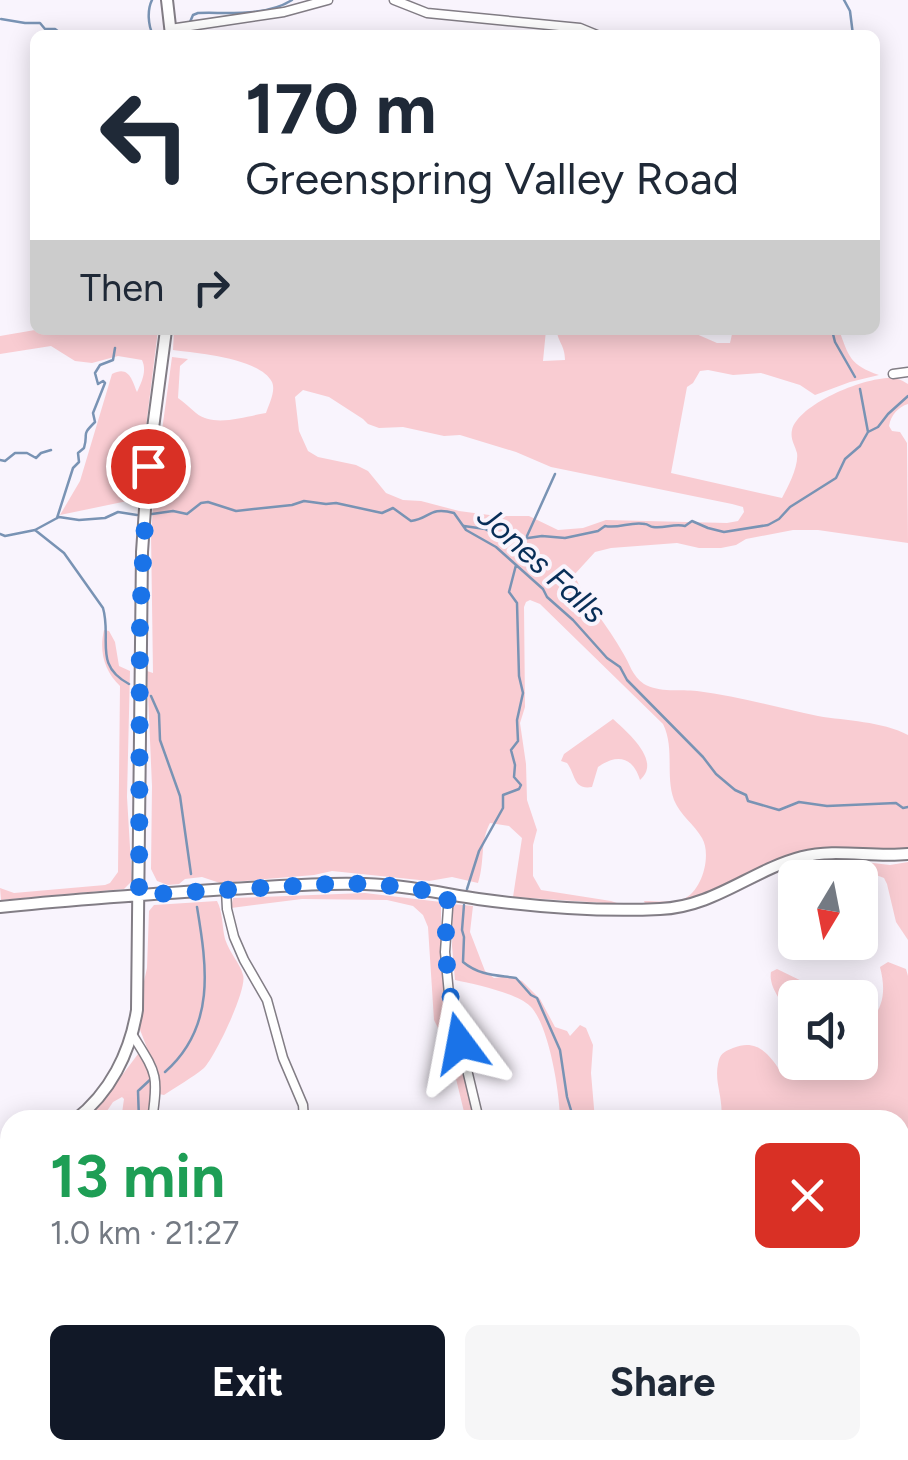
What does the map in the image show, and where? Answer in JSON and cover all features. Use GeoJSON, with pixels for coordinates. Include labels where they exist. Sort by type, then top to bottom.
{"type":"FeatureCollection","features":[{"type":"Feature","properties":{"kind":"main road"},"geometry":{"type":"LineString","coordinates":[[167,0],[171,30]]}},
{"type":"Feature","properties":{"kind":"main road"},"geometry":{"type":"LineString","coordinates":[[86,1110],[125,1055],[138,994],[142,552],[148,466],[165,335]]}},
{"type":"Feature","properties":{"kind":"main road"},"geometry":{"type":"LineString","coordinates":[[0,907],[345,883],[505,902],[618,910],[678,908],[705,901],[812,854],[908,854]]}},
{"type":"Feature","properties":{"kind":"street"},"geometry":{"type":"LineString","coordinates":[[182,30],[328,0]]}},
{"type":"Feature","properties":{"kind":"street"},"geometry":{"type":"LineString","coordinates":[[394,0],[427,13],[585,30]]}},
{"type":"Feature","properties":{"kind":"street"},"geometry":{"type":"LineString","coordinates":[[892,374],[908,372]]}},
{"type":"Feature","properties":{"kind":"street"},"geometry":{"type":"LineString","coordinates":[[226,890],[234,937],[267,1000],[283,1058],[303,1110]]}},
{"type":"Feature","properties":{"kind":"street"},"geometry":{"type":"LineString","coordinates":[[448,894],[445,952],[449,994],[477,1110]]}},
{"type":"Feature","properties":{"kind":"street"},"geometry":{"type":"LineString","coordinates":[[132,1034],[156,1078],[153,1110]]}},
{"type":"Feature","properties":{"kind":"shaded area"},"geometry":{"type":"Polygon","coordinates":[[[30,331],[30,335],[157,335],[137,499],[60,515],[80,481],[112,374],[126,373],[137,392],[144,372],[142,360],[118,356],[92,363],[75,361],[51,346],[0,354],[0,336],[30,331]]]}},
{"type":"Feature","properties":{"kind":"shaded area"},"geometry":{"type":"Polygon","coordinates":[[[174,335],[546,335],[543,361],[565,360],[558,335],[699,335],[717,343],[730,343],[732,335],[841,335],[852,359],[879,375],[815,395],[800,385],[761,373],[700,371],[687,387],[671,473],[782,498],[796,464],[792,430],[797,420],[819,402],[851,387],[893,378],[908,384],[908,404],[896,412],[889,426],[900,432],[907,443],[908,543],[793,530],[721,548],[677,543],[611,548],[595,552],[574,575],[634,674],[650,687],[712,693],[875,724],[908,735],[908,850],[831,848],[802,853],[778,860],[778,864],[697,900],[646,906],[644,901],[674,901],[690,895],[700,881],[705,863],[702,838],[674,800],[667,733],[663,724],[540,604],[530,600],[524,607],[525,707],[520,723],[527,800],[537,830],[533,876],[541,890],[620,904],[513,897],[522,838],[509,826],[490,823],[478,883],[452,877],[429,881],[332,871],[220,883],[202,877],[168,885],[157,881],[151,869],[147,671],[153,673],[151,534],[155,482],[172,357],[188,359],[180,366],[178,398],[212,420],[266,413],[272,398],[272,382],[255,367],[173,350],[174,335]],[[303,390],[295,397],[299,431],[308,451],[368,471],[386,493],[403,500],[497,516],[529,516],[558,530],[583,528],[606,520],[727,523],[738,521],[744,512],[743,507],[732,504],[551,467],[460,435],[368,424],[329,397],[303,390]]]}},
{"type":"Feature","properties":{"kind":"shaded area"},"geometry":{"type":"Polygon","coordinates":[[[104,630],[109,631],[115,642],[119,666],[130,671],[127,797],[132,881],[124,889],[1,900],[0,888],[14,893],[105,885],[118,872],[120,686],[104,660],[104,630]]]}},
{"type":"Feature","properties":{"kind":"shaded area"},"geometry":{"type":"Polygon","coordinates":[[[613,719],[645,756],[646,772],[640,780],[629,762],[612,760],[598,767],[592,787],[581,786],[567,763],[561,761],[564,754],[613,719]]]}},
{"type":"Feature","properties":{"kind":"shaded area"},"geometry":{"type":"Polygon","coordinates":[[[908,862],[908,940],[896,922],[884,878],[878,876],[878,864],[908,862]]]}},
{"type":"Feature","properties":{"kind":"shaded area"},"geometry":{"type":"Polygon","coordinates":[[[365,893],[441,902],[441,962],[472,1110],[464,1110],[449,1050],[434,1020],[428,927],[413,906],[387,900],[302,899],[231,908],[233,898],[365,893]]]}},
{"type":"Feature","properties":{"kind":"shaded area"},"geometry":{"type":"Polygon","coordinates":[[[217,901],[225,939],[243,975],[241,993],[204,1068],[164,1095],[159,1094],[157,1067],[139,1027],[149,911],[154,905],[217,901]]]}},
{"type":"Feature","properties":{"kind":"shaded area"},"geometry":{"type":"Polygon","coordinates":[[[453,904],[473,906],[470,932],[485,971],[494,978],[510,976],[522,981],[540,999],[555,1027],[570,1036],[580,1025],[586,1028],[593,1045],[594,1110],[559,1110],[556,1077],[537,1015],[524,1001],[455,980],[453,904]]]}},
{"type":"Feature","properties":{"kind":"shaded area"},"geometry":{"type":"Polygon","coordinates":[[[888,962],[906,969],[908,1110],[721,1110],[718,1064],[727,1051],[742,1045],[762,1050],[778,1068],[778,1080],[878,1080],[878,1010],[883,986],[880,967],[888,962]]]}},
{"type":"Feature","properties":{"kind":"shaded area"},"geometry":{"type":"Polygon","coordinates":[[[777,969],[800,980],[778,980],[778,997],[771,972],[777,969]]]}},
{"type":"Feature","properties":{"kind":"shaded area"},"geometry":{"type":"Polygon","coordinates":[[[141,1055],[150,1079],[149,1110],[122,1110],[122,1097],[108,1110],[96,1110],[141,1055]]]}},
{"type":"Feature","properties":{"kind":"waterway"},"geometry":{"type":"LineString","coordinates":[[151,30],[152,0]]}},
{"type":"Feature","properties":{"kind":"waterway"},"geometry":{"type":"LineString","coordinates":[[190,22],[198,13],[258,11],[292,0]]}},
{"type":"Feature","properties":{"kind":"waterway"},"geometry":{"type":"LineString","coordinates":[[844,0],[852,30]]}},
{"type":"Feature","properties":{"kind":"waterway"},"geometry":{"type":"LineString","coordinates":[[1,19],[40,23],[45,29],[56,30]]}},
{"type":"Feature","properties":{"kind":"waterway"},"geometry":{"type":"LineString","coordinates":[[833,335],[855,377]]}},
{"type":"Feature","properties":{"kind":"waterway"},"geometry":{"type":"LineString","coordinates":[[57,518],[73,468],[79,462],[78,453],[84,448],[86,432],[95,422],[93,413],[105,383],[98,384],[95,373],[100,365],[113,360],[115,348]]}},
{"type":"Feature","properties":{"kind":"waterway"},"geometry":{"type":"LineString","coordinates":[[860,389],[868,432]]}},
{"type":"Feature","properties":{"kind":"waterway"},"geometry":{"type":"LineString","coordinates":[[464,526],[521,539],[565,538],[605,526],[635,523],[661,527],[685,526],[692,521],[724,532],[768,525],[836,478],[845,459],[868,432],[908,396]]}},
{"type":"Feature","properties":{"kind":"waterway"},"geometry":{"type":"LineString","coordinates":[[0,460],[5,461],[15,453],[36,458],[51,450]]}},
{"type":"Feature","properties":{"kind":"waterway"},"geometry":{"type":"LineString","coordinates":[[527,536],[555,474]]}},
{"type":"Feature","properties":{"kind":"waterway","name":"Jones Falls"},"geometry":{"type":"LineString","coordinates":[[152,514],[187,514],[208,502],[236,511],[304,501],[382,513],[393,508],[411,521],[434,512],[454,513],[466,530],[496,547],[543,589],[716,774],[746,795],[748,801],[779,810],[799,802],[827,806],[896,803],[908,807]]}},
{"type":"Feature","properties":{"kind":"waterway","name":"Jones Falls"},"geometry":{"type":"LineString","coordinates":[[0,534],[35,530],[59,517],[79,520],[105,518],[118,512],[137,515]]}},
{"type":"Feature","properties":{"kind":"waterway"},"geometry":{"type":"LineString","coordinates":[[35,530],[64,553],[103,608],[107,660],[118,677],[129,684]]}},
{"type":"Feature","properties":{"kind":"waterway"},"geometry":{"type":"LineString","coordinates":[[467,889],[479,851],[503,808],[503,795],[521,785],[514,777],[511,750],[518,741],[517,720],[523,693],[517,603],[509,592],[516,565]]}},
{"type":"Feature","properties":{"kind":"waterway"},"geometry":{"type":"LineString","coordinates":[[151,696],[159,714],[160,740],[180,796],[191,874]]}},
{"type":"Feature","properties":{"kind":"waterway"},"geometry":{"type":"LineString","coordinates":[[464,905],[463,962],[482,972],[516,978],[537,998],[560,1050],[571,1110]]}},
{"type":"Feature","properties":{"kind":"waterway"},"geometry":{"type":"LineString","coordinates":[[165,1072],[193,1036],[200,1016],[205,974],[197,907]]}},
{"type":"Feature","properties":{"kind":"waterway"},"geometry":{"type":"LineString","coordinates":[[139,1110],[138,1091],[152,1078]]}},
{"type":"Feature","properties":{"kind":"route"},"geometry":{"type":"LineString","coordinates":[[148,466],[140,618],[139,895],[345,883],[448,894],[446,973],[460,1043]]}}]}
